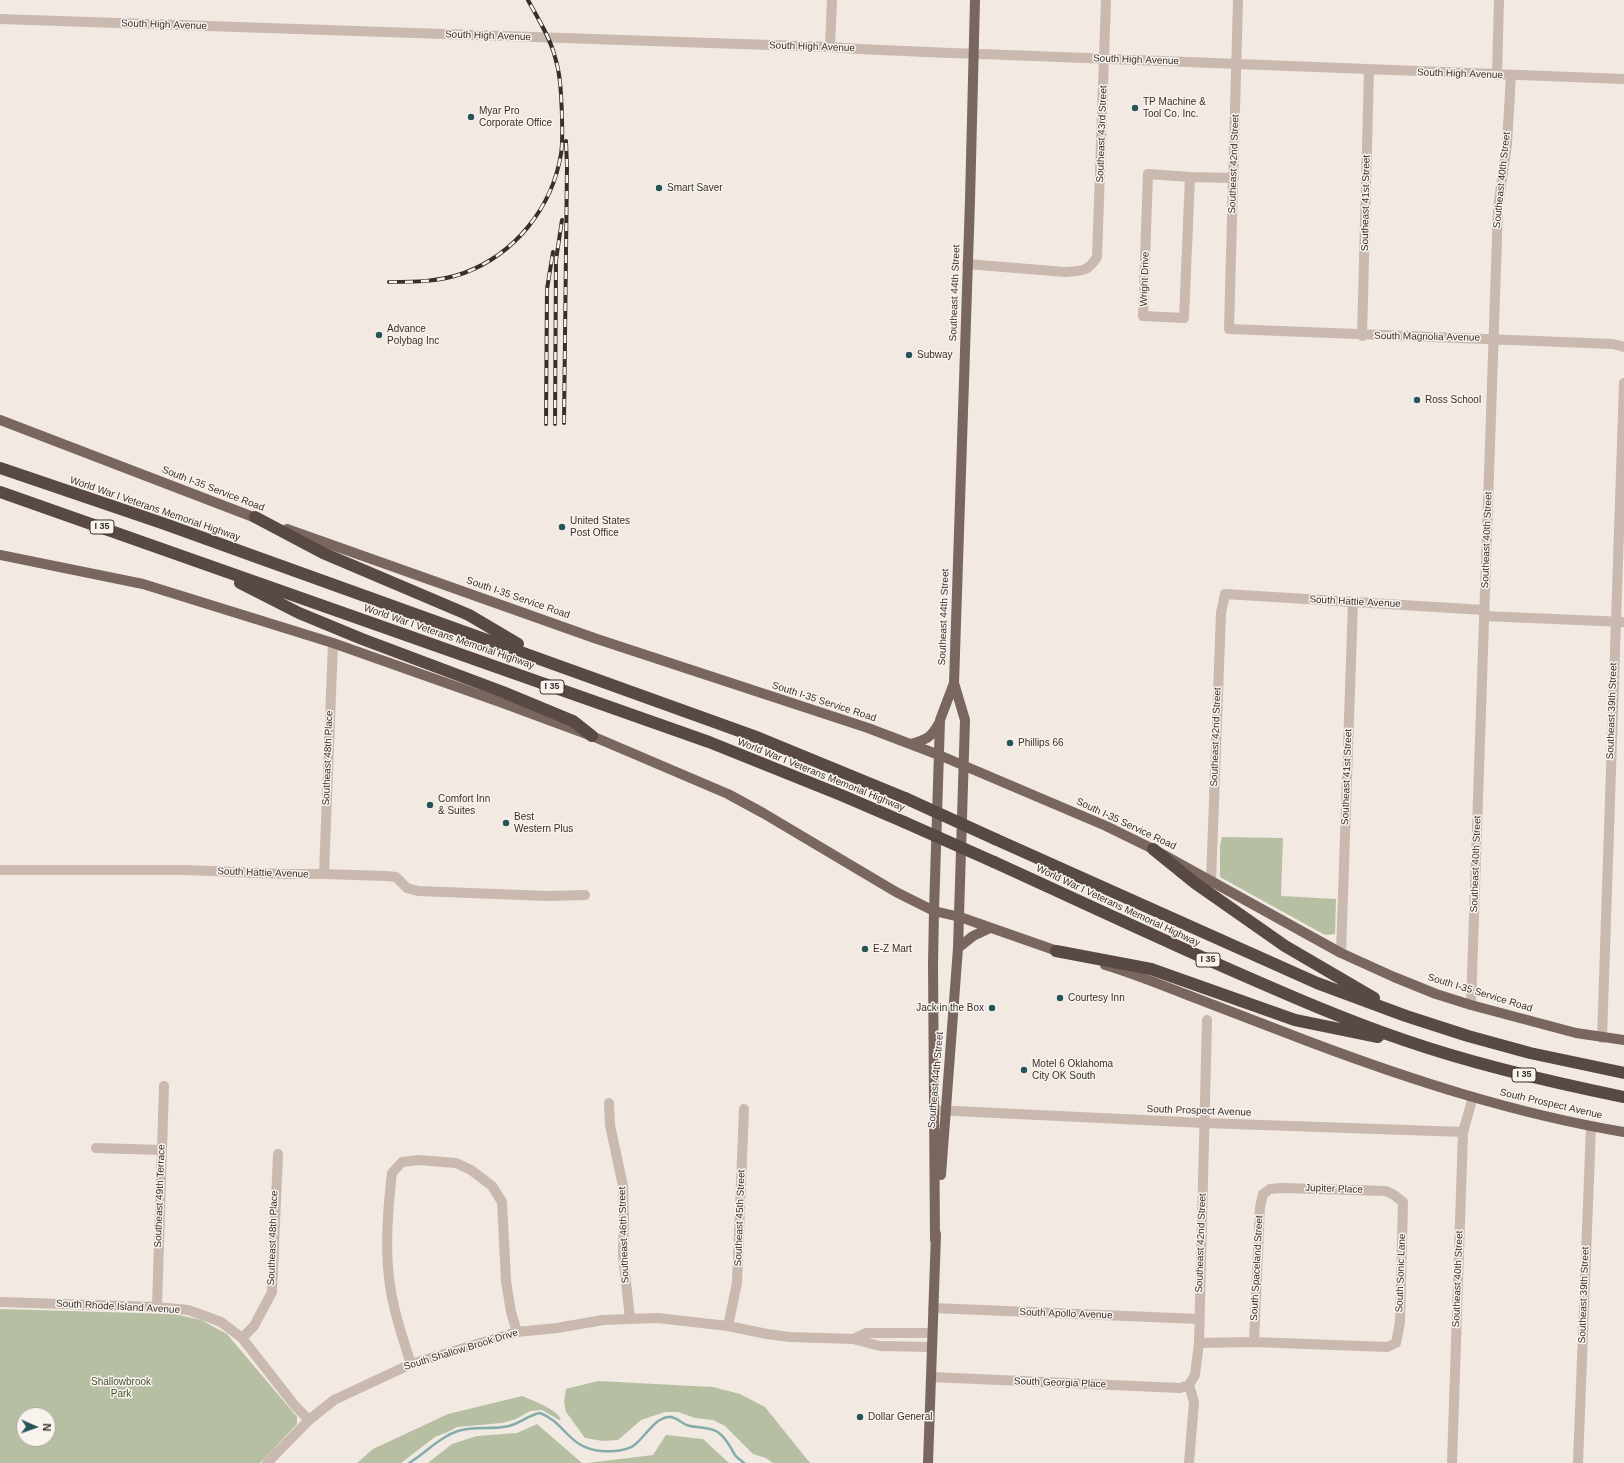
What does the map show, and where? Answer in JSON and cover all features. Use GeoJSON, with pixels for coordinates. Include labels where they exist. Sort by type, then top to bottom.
{"type":"FeatureCollection","features":[{"type":"Feature","properties":{"kind":"highway","name":"World War I Veterans Memorial Highway"},"geometry":{"type":"LineString","coordinates":[[0,468],[162,523],[542,658],[759,738],[905,798],[1317,983],[1406,1016],[1468,1036],[1530,1053],[1624,1073]]}},
{"type":"Feature","properties":{"kind":"highway","name":"World War I Veterans Memorial Highway"},"geometry":{"type":"LineString","coordinates":[[0,492],[709,742],[904,822],[1268,987],[1363,1025],[1426,1047],[1544,1080],[1624,1097]]}},
{"type":"Feature","properties":{"kind":"highway"},"geometry":{"type":"LineString","coordinates":[[255,518],[323,553],[470,615],[542,658]]}},
{"type":"Feature","properties":{"kind":"highway"},"geometry":{"type":"LineString","coordinates":[[197,561],[299,613],[566,718],[573,721],[592,736]]}},
{"type":"Feature","properties":{"kind":"highway"},"geometry":{"type":"LineString","coordinates":[[1153,849],[1195,883],[1285,946],[1406,1016]]}},
{"type":"Feature","properties":{"kind":"highway"},"geometry":{"type":"LineString","coordinates":[[1056,951],[1151,969],[1295,1020],[1426,1047]]}},
{"type":"Feature","properties":{"kind":"main road","name":"Southeast 44th Street"},"geometry":{"type":"LineString","coordinates":[[928,1463],[936,1240],[960,917],[965,720],[954,683],[975,0]]}},
{"type":"Feature","properties":{"kind":"main road","name":"South I-35 Service Road"},"geometry":{"type":"LineString","coordinates":[[0,420],[255,518],[597,639],[868,728],[939,755],[1106,826],[1153,849],[1341,952],[1394,977],[1436,994],[1471,1005],[1576,1033],[1624,1040]]}},
{"type":"Feature","properties":{"kind":"main road"},"geometry":{"type":"LineString","coordinates":[[0,555],[143,584],[333,642],[489,698],[592,736],[728,794],[763,813],[896,892],[934,911],[960,917],[1056,951],[1117,968],[1376,1066],[1473,1097]]}},
{"type":"Feature","properties":{"kind":"main road","name":"Southeast 44th Street"},"geometry":{"type":"LineString","coordinates":[[936,1240],[934,1110],[934,911],[940,720],[954,683]]}},
{"type":"Feature","properties":{"kind":"main road"},"geometry":{"type":"LineString","coordinates":[[910,744],[929,738],[934,733],[940,720]]}},
{"type":"Feature","properties":{"kind":"main road"},"geometry":{"type":"LineString","coordinates":[[958,948],[973,936],[990,928]]}},
{"type":"Feature","properties":{"kind":"main road","name":"South Prospect Avenue"},"geometry":{"type":"LineString","coordinates":[[1473,1097],[1591,1126],[1624,1132]]}},
{"type":"Feature","properties":{"kind":"street"},"geometry":{"type":"LineString","coordinates":[[830,47],[832,0]]}},
{"type":"Feature","properties":{"kind":"street","name":"Southeast 43rd Street"},"geometry":{"type":"LineString","coordinates":[[967,264],[1065,272],[1079,271],[1091,267],[1097,257],[1106,0]]}},
{"type":"Feature","properties":{"kind":"street","name":"Southeast 42nd Street"},"geometry":{"type":"LineString","coordinates":[[1229,329],[1238,0]]}},
{"type":"Feature","properties":{"kind":"street"},"geometry":{"type":"LineString","coordinates":[[1497,75],[1499,0]]}},
{"type":"Feature","properties":{"kind":"street","name":"South High Avenue"},"geometry":{"type":"LineString","coordinates":[[0,19],[830,47],[903,52],[1624,79]]}},
{"type":"Feature","properties":{"kind":"street","name":"Southeast 41st Street"},"geometry":{"type":"LineString","coordinates":[[1362,336],[1369,70]]}},
{"type":"Feature","properties":{"kind":"street","name":"Southeast 40th Street"},"geometry":{"type":"LineString","coordinates":[[1471,1005],[1498,208],[1507,144],[1511,75]]}},
{"type":"Feature","properties":{"kind":"street","name":"Wright Drive"},"geometry":{"type":"LineString","coordinates":[[1190,176],[1184,318],[1143,316],[1148,174],[1234,178]]}},
{"type":"Feature","properties":{"kind":"street","name":"South Magnolia Avenue"},"geometry":{"type":"LineString","coordinates":[[1229,329],[1362,336],[1614,344],[1624,347]]}},
{"type":"Feature","properties":{"kind":"street","name":"Southeast 39th Street"},"geometry":{"type":"LineString","coordinates":[[1602,1038],[1620,622],[1624,383]]}},
{"type":"Feature","properties":{"kind":"street","name":"Southeast 42nd Street"},"geometry":{"type":"LineString","coordinates":[[1212,881],[1221,613],[1225,594]]}},
{"type":"Feature","properties":{"kind":"street","name":"South Hattie Avenue"},"geometry":{"type":"LineString","coordinates":[[1225,594],[1620,622]]}},
{"type":"Feature","properties":{"kind":"street","name":"Southeast 41st Street"},"geometry":{"type":"LineString","coordinates":[[1341,952],[1353,602]]}},
{"type":"Feature","properties":{"kind":"street","name":"Southeast 48th Place"},"geometry":{"type":"LineString","coordinates":[[324,874],[333,642]]}},
{"type":"Feature","properties":{"kind":"street","name":"South Hattie Avenue"},"geometry":{"type":"LineString","coordinates":[[0,870],[185,870],[396,877],[407,888],[418,891],[521,895],[585,895]]}},
{"type":"Feature","properties":{"kind":"street","name":"Southeast 42nd Street"},"geometry":{"type":"LineString","coordinates":[[1189,1385],[1195,1375],[1199,1343],[1207,1020]]}},
{"type":"Feature","properties":{"kind":"street","name":"Southeast 49th Terrace"},"geometry":{"type":"LineString","coordinates":[[157,1307],[164,1086]]}},
{"type":"Feature","properties":{"kind":"street","name":"Southeast 40th Street"},"geometry":{"type":"LineString","coordinates":[[1452,1463],[1463,1132],[1473,1097]]}},
{"type":"Feature","properties":{"kind":"street","name":"Southeast 46th Street"},"geometry":{"type":"LineString","coordinates":[[608,1103],[610,1125],[623,1186],[623,1255],[630,1319]]}},
{"type":"Feature","properties":{"kind":"street","name":"Southeast 45th Street"},"geometry":{"type":"LineString","coordinates":[[728,1326],[737,1283],[744,1109]]}},
{"type":"Feature","properties":{"kind":"street","name":"South Prospect Avenue"},"geometry":{"type":"LineString","coordinates":[[934,1110],[1205,1123],[1463,1132]]}},
{"type":"Feature","properties":{"kind":"street","name":"Southeast 39th Street"},"geometry":{"type":"LineString","coordinates":[[1578,1463],[1591,1126]]}},
{"type":"Feature","properties":{"kind":"street"},"geometry":{"type":"LineString","coordinates":[[96,1148],[162,1150]]}},
{"type":"Feature","properties":{"kind":"street","name":"Southeast 48th Place"},"geometry":{"type":"LineString","coordinates":[[242,1338],[254,1326],[272,1292],[278,1154]]}},
{"type":"Feature","properties":{"kind":"street"},"geometry":{"type":"LineString","coordinates":[[411,1364],[393,1303],[389,1277],[388,1254],[392,1173],[402,1162],[418,1160],[456,1163],[482,1177],[492,1186],[502,1202],[506,1281],[511,1312],[517,1332]]}},
{"type":"Feature","properties":{"kind":"street","name":"Jupiter Place"},"geometry":{"type":"LineString","coordinates":[[1263,1194],[1270,1189],[1282,1188],[1386,1191],[1403,1202]]}},
{"type":"Feature","properties":{"kind":"street","name":"South Spaceland Street"},"geometry":{"type":"LineString","coordinates":[[1254,1342],[1260,1207],[1263,1194]]}},
{"type":"Feature","properties":{"kind":"street","name":"South Sonic Lane"},"geometry":{"type":"LineString","coordinates":[[1254,1342],[1381,1347],[1388,1347],[1396,1343],[1400,1322],[1403,1202]]}},
{"type":"Feature","properties":{"kind":"street","name":"South Rhode Island Avenue"},"geometry":{"type":"LineString","coordinates":[[0,1302],[157,1307],[188,1310],[221,1322],[242,1338],[296,1408],[309,1420]]}},
{"type":"Feature","properties":{"kind":"street","name":"South Apollo Avenue"},"geometry":{"type":"LineString","coordinates":[[933,1308],[1199,1319]]}},
{"type":"Feature","properties":{"kind":"street","name":"South Shallow Brook Drive"},"geometry":{"type":"LineString","coordinates":[[267,1463],[309,1420],[334,1400],[411,1364],[517,1332],[557,1328],[603,1320],[657,1318],[728,1326],[790,1337],[853,1339],[880,1346],[932,1347]]}},
{"type":"Feature","properties":{"kind":"street","name":"South Shallow Brook Drive"},"geometry":{"type":"LineString","coordinates":[[853,1339],[866,1333],[932,1333]]}},
{"type":"Feature","properties":{"kind":"street"},"geometry":{"type":"LineString","coordinates":[[1199,1343],[1254,1342]]}},
{"type":"Feature","properties":{"kind":"street","name":"South Georgia Place"},"geometry":{"type":"LineString","coordinates":[[931,1377],[1180,1388],[1189,1385]]}},
{"type":"Feature","properties":{"kind":"street"},"geometry":{"type":"LineString","coordinates":[[1189,1385],[1194,1402],[1189,1463]]}},
{"type":"Feature","properties":{"kind":"green space"},"geometry":{"type":"Polygon","coordinates":[[[1222,837],[1283,838],[1281,896],[1336,899],[1335,934],[1325,935],[1220,877],[1220,846],[1222,837]]]}},
{"type":"Feature","properties":{"kind":"green space","name":"Shallowbrook Park"},"geometry":{"type":"Polygon","coordinates":[[[0,1309],[174,1314],[201,1320],[227,1334],[297,1417],[297,1424],[260,1463],[0,1463],[0,1309]]]}},
{"type":"Feature","properties":{"kind":"green space"},"geometry":{"type":"Polygon","coordinates":[[[598,1381],[713,1387],[740,1394],[765,1407],[810,1463],[773,1463],[766,1458],[753,1454],[725,1426],[713,1420],[695,1418],[678,1412],[665,1412],[641,1420],[618,1440],[603,1441],[585,1438],[566,1412],[564,1402],[566,1389],[598,1381]]]}},
{"type":"Feature","properties":{"kind":"green space"},"geometry":{"type":"Polygon","coordinates":[[[522,1396],[549,1408],[561,1419],[559,1420],[542,1410],[530,1411],[516,1419],[502,1423],[457,1427],[435,1437],[401,1463],[357,1463],[373,1449],[448,1414],[522,1396]]]}},
{"type":"Feature","properties":{"kind":"green space"},"geometry":{"type":"Polygon","coordinates":[[[537,1424],[582,1463],[428,1463],[452,1444],[477,1436],[517,1433],[537,1424]]]}},
{"type":"Feature","properties":{"kind":"green space"},"geometry":{"type":"Polygon","coordinates":[[[666,1435],[703,1439],[729,1463],[587,1463],[653,1455],[666,1435]]]}},
{"type":"Feature","properties":{"kind":"waterway"},"geometry":{"type":"LineString","coordinates":[[409,1463],[445,1437],[458,1431],[509,1426],[532,1415],[540,1413],[549,1417],[581,1445],[590,1449],[601,1451],[613,1451],[630,1448],[637,1443],[655,1423],[666,1417],[671,1417],[687,1425],[716,1431],[722,1435],[736,1456],[744,1463]]}},
{"type":"Feature","properties":{"kind":"railway"},"geometry":{"type":"LineString","coordinates":[[389,282],[436,280],[455,276],[482,265],[515,241],[528,227],[540,210],[549,193],[556,174],[562,149],[560,78],[550,42],[528,0]]}},
{"type":"Feature","properties":{"kind":"railway"},"geometry":{"type":"LineString","coordinates":[[564,423],[566,141]]}},
{"type":"Feature","properties":{"kind":"railway"},"geometry":{"type":"LineString","coordinates":[[555,424],[556,260],[562,220]]}},
{"type":"Feature","properties":{"kind":"railway"},"geometry":{"type":"LineString","coordinates":[[546,424],[547,289],[553,252]]}},
{"type":"Feature","properties":{"kind":"place","name":"TP Machine & Tool Co. Inc."},"geometry":{"type":"Point","coordinates":[1135,108]}},
{"type":"Feature","properties":{"kind":"place","name":"Myar Pro Corporate Office"},"geometry":{"type":"Point","coordinates":[471,117]}},
{"type":"Feature","properties":{"kind":"place","name":"Smart Saver"},"geometry":{"type":"Point","coordinates":[659,188]}},
{"type":"Feature","properties":{"kind":"place","name":"Advance Polybag Inc"},"geometry":{"type":"Point","coordinates":[379,335]}},
{"type":"Feature","properties":{"kind":"place","name":"Subway"},"geometry":{"type":"Point","coordinates":[909,355]}},
{"type":"Feature","properties":{"kind":"place","name":"Ross School"},"geometry":{"type":"Point","coordinates":[1417,400]}},
{"type":"Feature","properties":{"kind":"place","name":"United States Post Office"},"geometry":{"type":"Point","coordinates":[562,527]}},
{"type":"Feature","properties":{"kind":"place","name":"Phillips 66"},"geometry":{"type":"Point","coordinates":[1010,743]}},
{"type":"Feature","properties":{"kind":"place","name":"Comfort Inn & Suites"},"geometry":{"type":"Point","coordinates":[430,805]}},
{"type":"Feature","properties":{"kind":"place","name":"Best Western Plus"},"geometry":{"type":"Point","coordinates":[506,823]}},
{"type":"Feature","properties":{"kind":"place","name":"E-Z Mart"},"geometry":{"type":"Point","coordinates":[865,949]}},
{"type":"Feature","properties":{"kind":"place","name":"Courtesy Inn"},"geometry":{"type":"Point","coordinates":[1060,998]}},
{"type":"Feature","properties":{"kind":"place","name":"Jack in the Box"},"geometry":{"type":"Point","coordinates":[992,1008]}},
{"type":"Feature","properties":{"kind":"place","name":"Motel 6 Oklahoma City OK South"},"geometry":{"type":"Point","coordinates":[1024,1070]}},
{"type":"Feature","properties":{"kind":"place","name":"Dollar General"},"geometry":{"type":"Point","coordinates":[860,1417]}}]}
